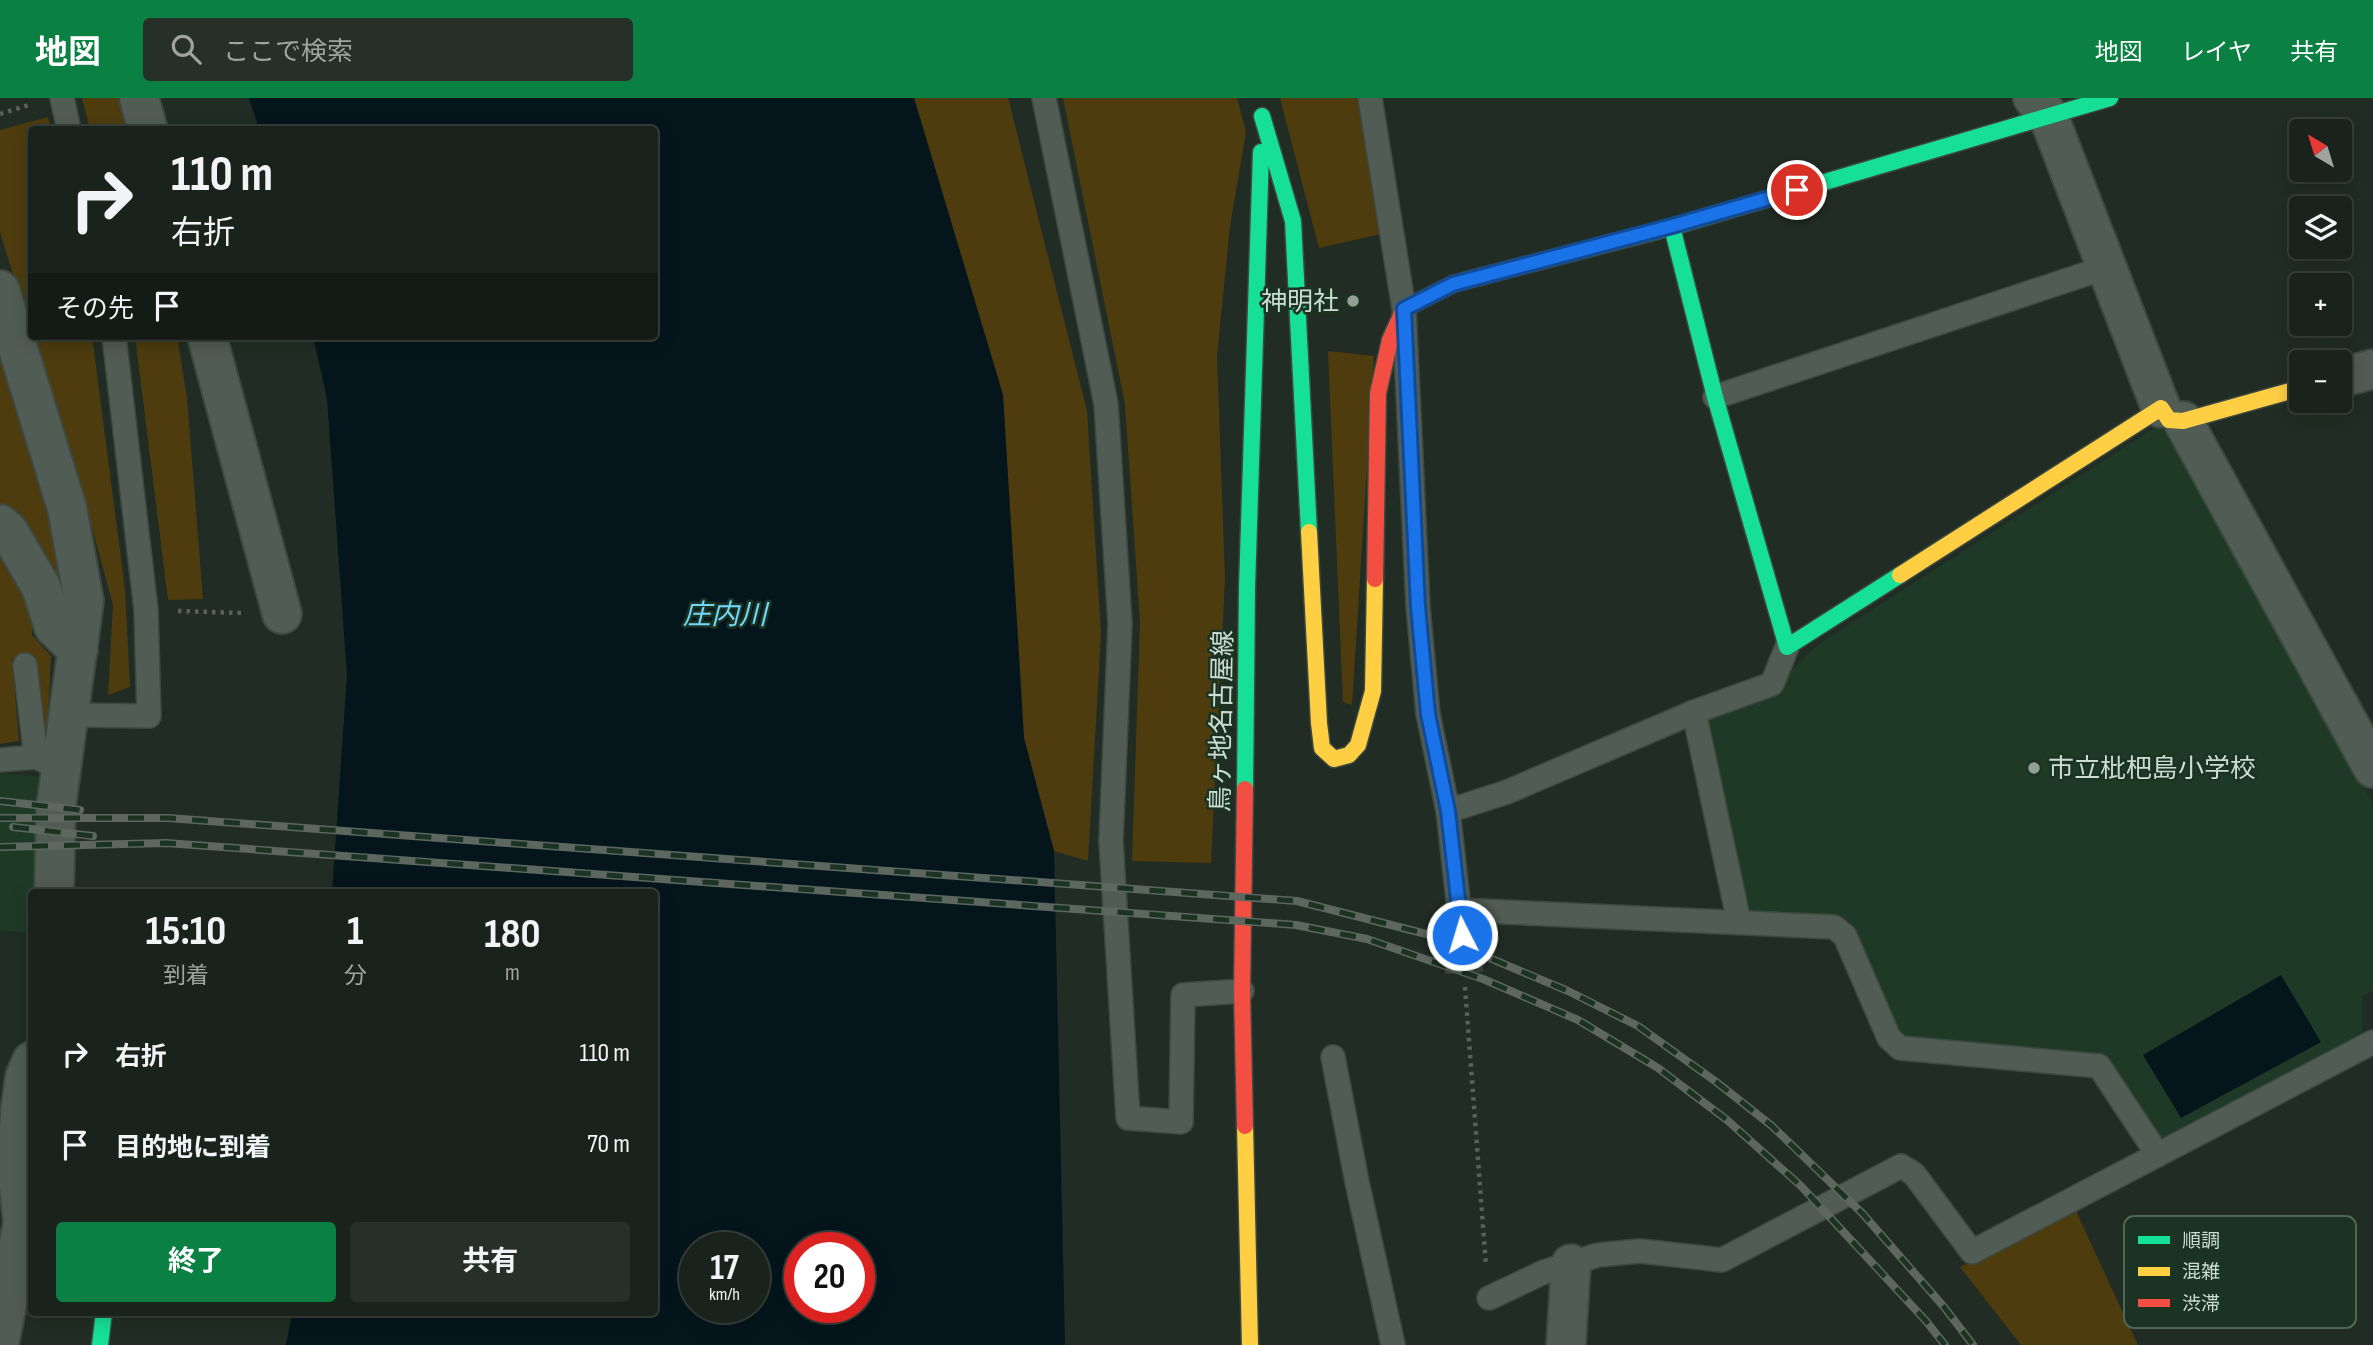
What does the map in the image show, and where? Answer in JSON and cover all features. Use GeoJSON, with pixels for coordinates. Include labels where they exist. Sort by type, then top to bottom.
{"type":"FeatureCollection","features":[{"type":"Feature","properties":{"kind":"street"},"geometry":{"type":"LineString","coordinates":[[139,98],[147,126]]}},
{"type":"Feature","properties":{"kind":"street","name":"鳥ヶ地名古屋線"},"geometry":{"type":"LineString","coordinates":[[1250,1345],[1242,991],[1247,588],[1262,116],[1257,98]]}},
{"type":"Feature","properties":{"kind":"street"},"geometry":{"type":"LineString","coordinates":[[1262,116],[1293,221],[1319,723],[1322,747],[1334,759],[1349,755],[1358,745],[1373,691],[1378,393],[1390,340],[1404,309],[1453,284],[1672,226],[2040,107],[2110,98]]}},
{"type":"Feature","properties":{"kind":"street"},"geometry":{"type":"LineString","coordinates":[[2040,107],[2172,414],[2360,715],[2373,768]]}},
{"type":"Feature","properties":{"kind":"street"},"geometry":{"type":"LineString","coordinates":[[1672,226],[1715,397],[1787,647],[2172,414],[2289,390]]}},
{"type":"Feature","properties":{"kind":"street"},"geometry":{"type":"LineString","coordinates":[[0,290],[67,508],[84,601],[69,715],[48,763],[56,807],[54,889]]}},
{"type":"Feature","properties":{"kind":"street"},"geometry":{"type":"LineString","coordinates":[[208,340],[282,614]]}},
{"type":"Feature","properties":{"kind":"street"},"geometry":{"type":"LineString","coordinates":[[2352,375],[2373,369]]}},
{"type":"Feature","properties":{"kind":"street"},"geometry":{"type":"LineString","coordinates":[[0,524],[9,532],[41,587],[54,627],[78,650]]}},
{"type":"Feature","properties":{"kind":"street"},"geometry":{"type":"LineString","coordinates":[[0,1339],[17,1168],[10,1112],[28,1070]]}},
{"type":"Feature","properties":{"kind":"street"},"geometry":{"type":"LineString","coordinates":[[1566,1345],[1571,1264]]}},
{"type":"Feature","properties":{"kind":"street"},"geometry":{"type":"LineString","coordinates":[[100,1345],[104,1316]]}},
{"type":"Feature","properties":{"kind":"lane"},"geometry":{"type":"LineString","coordinates":[[62,98],[68,126]]}},
{"type":"Feature","properties":{"kind":"lane"},"geometry":{"type":"LineString","coordinates":[[1044,98],[1106,404],[1120,624],[1111,841],[1128,1118],[1181,1122],[1183,995],[1242,991]]}},
{"type":"Feature","properties":{"kind":"lane"},"geometry":{"type":"LineString","coordinates":[[1370,98],[1404,309],[1418,607],[1428,714],[1448,811],[1462,935]]}},
{"type":"Feature","properties":{"kind":"lane"},"geometry":{"type":"LineString","coordinates":[[1715,397],[2107,267]]}},
{"type":"Feature","properties":{"kind":"lane"},"geometry":{"type":"LineString","coordinates":[[69,715],[149,716],[146,610],[114,340]]}},
{"type":"Feature","properties":{"kind":"lane"},"geometry":{"type":"LineString","coordinates":[[1448,811],[1507,792],[1693,712],[1772,684],[1787,647]]}},
{"type":"Feature","properties":{"kind":"lane"},"geometry":{"type":"LineString","coordinates":[[0,760],[48,763],[25,665]]}},
{"type":"Feature","properties":{"kind":"lane"},"geometry":{"type":"LineString","coordinates":[[1693,712],[1739,922]]}},
{"type":"Feature","properties":{"kind":"lane"},"geometry":{"type":"LineString","coordinates":[[1460,911],[1834,927],[1845,936],[1889,1038],[1900,1048],[2099,1066],[2158,1155]]}},
{"type":"Feature","properties":{"kind":"lane"},"geometry":{"type":"LineString","coordinates":[[1489,1298],[1544,1272],[1598,1255],[1640,1251],[1722,1260],[1901,1166],[1914,1174],[1972,1252],[2373,1042]]}},
{"type":"Feature","properties":{"kind":"lane"},"geometry":{"type":"LineString","coordinates":[[1333,1057],[1357,1182],[1394,1345]]}},
{"type":"Feature","properties":{"kind":"path"},"geometry":{"type":"LineString","coordinates":[[0,114],[37,102]]}},
{"type":"Feature","properties":{"kind":"path"},"geometry":{"type":"LineString","coordinates":[[146,610],[282,614]]}},
{"type":"Feature","properties":{"kind":"path"},"geometry":{"type":"LineString","coordinates":[[1465,987],[1489,1298]]}},
{"type":"Feature","properties":{"kind":"shaded area"},"geometry":{"type":"Polygon","coordinates":[[[82,98],[128,98],[135,126],[89,126],[82,98]]]}},
{"type":"Feature","properties":{"kind":"shaded area"},"geometry":{"type":"Polygon","coordinates":[[[914,98],[1008,98],[1087,411],[1101,634],[1088,861],[1054,851],[1024,738],[1003,395],[914,98]]]}},
{"type":"Feature","properties":{"kind":"shaded area"},"geometry":{"type":"Polygon","coordinates":[[[1063,98],[1237,98],[1246,132],[1230,226],[1217,356],[1225,578],[1211,863],[1132,861],[1140,622],[1125,404],[1063,98]]]}},
{"type":"Feature","properties":{"kind":"shaded area"},"geometry":{"type":"Polygon","coordinates":[[[1280,98],[1360,98],[1385,233],[1319,248],[1280,98]]]}},
{"type":"Feature","properties":{"kind":"shaded area"},"geometry":{"type":"Polygon","coordinates":[[[48,117],[50,126],[28,126],[28,323],[0,232],[0,130],[48,117]]]}},
{"type":"Feature","properties":{"kind":"shaded area"},"geometry":{"type":"Polygon","coordinates":[[[0,338],[53,514],[63,582],[57,584],[0,511],[0,338]]]}},
{"type":"Feature","properties":{"kind":"shaded area"},"geometry":{"type":"Polygon","coordinates":[[[33,340],[93,340],[125,590],[130,687],[108,695],[113,605],[91,524],[33,340]]]}},
{"type":"Feature","properties":{"kind":"shaded area"},"geometry":{"type":"Polygon","coordinates":[[[136,340],[178,340],[187,398],[203,599],[168,600],[136,340]]]}},
{"type":"Feature","properties":{"kind":"shaded area"},"geometry":{"type":"Polygon","coordinates":[[[1328,351],[1374,356],[1352,705],[1343,702],[1328,351]]]}},
{"type":"Feature","properties":{"kind":"shaded area","name":"市立枇杷島小学校"},"geometry":{"type":"Polygon","coordinates":[[[2159,425],[2178,449],[2373,804],[2373,990],[2362,996],[2362,1042],[2165,1144],[2109,1058],[1901,1041],[1853,935],[1757,915],[1747,907],[1706,731],[1712,711],[1773,688],[1819,644],[2159,425]]]}},
{"type":"Feature","properties":{"kind":"shaded area"},"geometry":{"type":"Polygon","coordinates":[[[0,535],[34,592],[32,635],[51,656],[47,739],[31,658],[12,659],[19,741],[0,744],[0,535]]]}},
{"type":"Feature","properties":{"kind":"shaded area"},"geometry":{"type":"Polygon","coordinates":[[[0,773],[42,777],[38,889],[28,889],[28,933],[0,930],[0,773]]]}},
{"type":"Feature","properties":{"kind":"shaded area"},"geometry":{"type":"Polygon","coordinates":[[[2074,1207],[2124,1315],[2124,1328],[2130,1328],[2138,1345],[2021,1345],[1960,1267],[2074,1207]]]}},
{"type":"Feature","properties":{"kind":"water","name":"庄内川"},"geometry":{"type":"Polygon","coordinates":[[[249,98],[914,98],[1003,395],[1024,738],[1054,851],[1065,1345],[286,1345],[291,1316],[658,1316],[658,889],[332,889],[347,675],[327,399],[314,340],[658,340],[658,126],[258,126],[249,98]]]}},
{"type":"Feature","properties":{"kind":"water"},"geometry":{"type":"Polygon","coordinates":[[[2281,975],[2321,1042],[2181,1118],[2143,1055],[2281,975]]]}},
{"type":"Feature","properties":{"kind":"tunnel"},"geometry":{"type":"LineString","coordinates":[[1462,935],[1465,987]]}},
{"type":"Feature","properties":{"kind":"railway"},"geometry":{"type":"LineString","coordinates":[[0,801],[80,810]]}},
{"type":"Feature","properties":{"kind":"railway"},"geometry":{"type":"LineString","coordinates":[[0,818],[168,818],[1297,901],[1442,938],[1568,991],[1638,1026],[1715,1081],[1772,1126],[1863,1214],[1944,1307],[1973,1345]]}},
{"type":"Feature","properties":{"kind":"railway"},"geometry":{"type":"LineString","coordinates":[[13,827],[93,836]]}},
{"type":"Feature","properties":{"kind":"railway"},"geometry":{"type":"LineString","coordinates":[[0,847],[166,843],[1296,925],[1367,939],[1483,979],[1578,1020],[1658,1068],[1727,1120],[1801,1186],[1945,1345]]}},
{"type":"Feature","properties":{"kind":"traffic: fast"},"geometry":{"type":"LineString","coordinates":[[1479,277],[1672,227],[2110,98]]}},
{"type":"Feature","properties":{"kind":"traffic: fast"},"geometry":{"type":"LineString","coordinates":[[1262,116],[1293,221],[1309,532]]}},
{"type":"Feature","properties":{"kind":"traffic: fast"},"geometry":{"type":"LineString","coordinates":[[1245,789],[1247,588],[1261,152]]}},
{"type":"Feature","properties":{"kind":"traffic: fast"},"geometry":{"type":"LineString","coordinates":[[1672,227],[1715,397],[1787,647],[1900,575]]}},
{"type":"Feature","properties":{"kind":"traffic: fast"},"geometry":{"type":"LineString","coordinates":[[100,1345],[104,1316]]}},
{"type":"Feature","properties":{"kind":"traffic: slow"},"geometry":{"type":"LineString","coordinates":[[1900,575],[2161,408],[2169,420],[2183,421],[2289,391]]}},
{"type":"Feature","properties":{"kind":"traffic: slow"},"geometry":{"type":"LineString","coordinates":[[1309,532],[1319,723],[1322,748],[1334,759],[1349,755],[1358,745],[1373,691],[1375,579]]}},
{"type":"Feature","properties":{"kind":"traffic: slow"},"geometry":{"type":"LineString","coordinates":[[1245,1126],[1250,1345]]}},
{"type":"Feature","properties":{"kind":"traffic: jam"},"geometry":{"type":"LineString","coordinates":[[1375,579],[1378,393],[1390,340],[1404,309],[1453,284],[1479,277]]}},
{"type":"Feature","properties":{"kind":"traffic: jam"},"geometry":{"type":"LineString","coordinates":[[1245,789],[1242,991],[1245,1126]]}},
{"type":"Feature","properties":{"kind":"place","name":"神明社"},"geometry":{"type":"Point","coordinates":[1353,301]}},
{"type":"Feature","properties":{"kind":"place","name":"市立枇杷島小学校"},"geometry":{"type":"Point","coordinates":[2034,768]}},
{"type":"Feature","properties":{"kind":"route"},"geometry":{"type":"LineString","coordinates":[[1462,935],[1448,811],[1428,714],[1418,607],[1404,309],[1453,284],[1797,190]]}}]}
